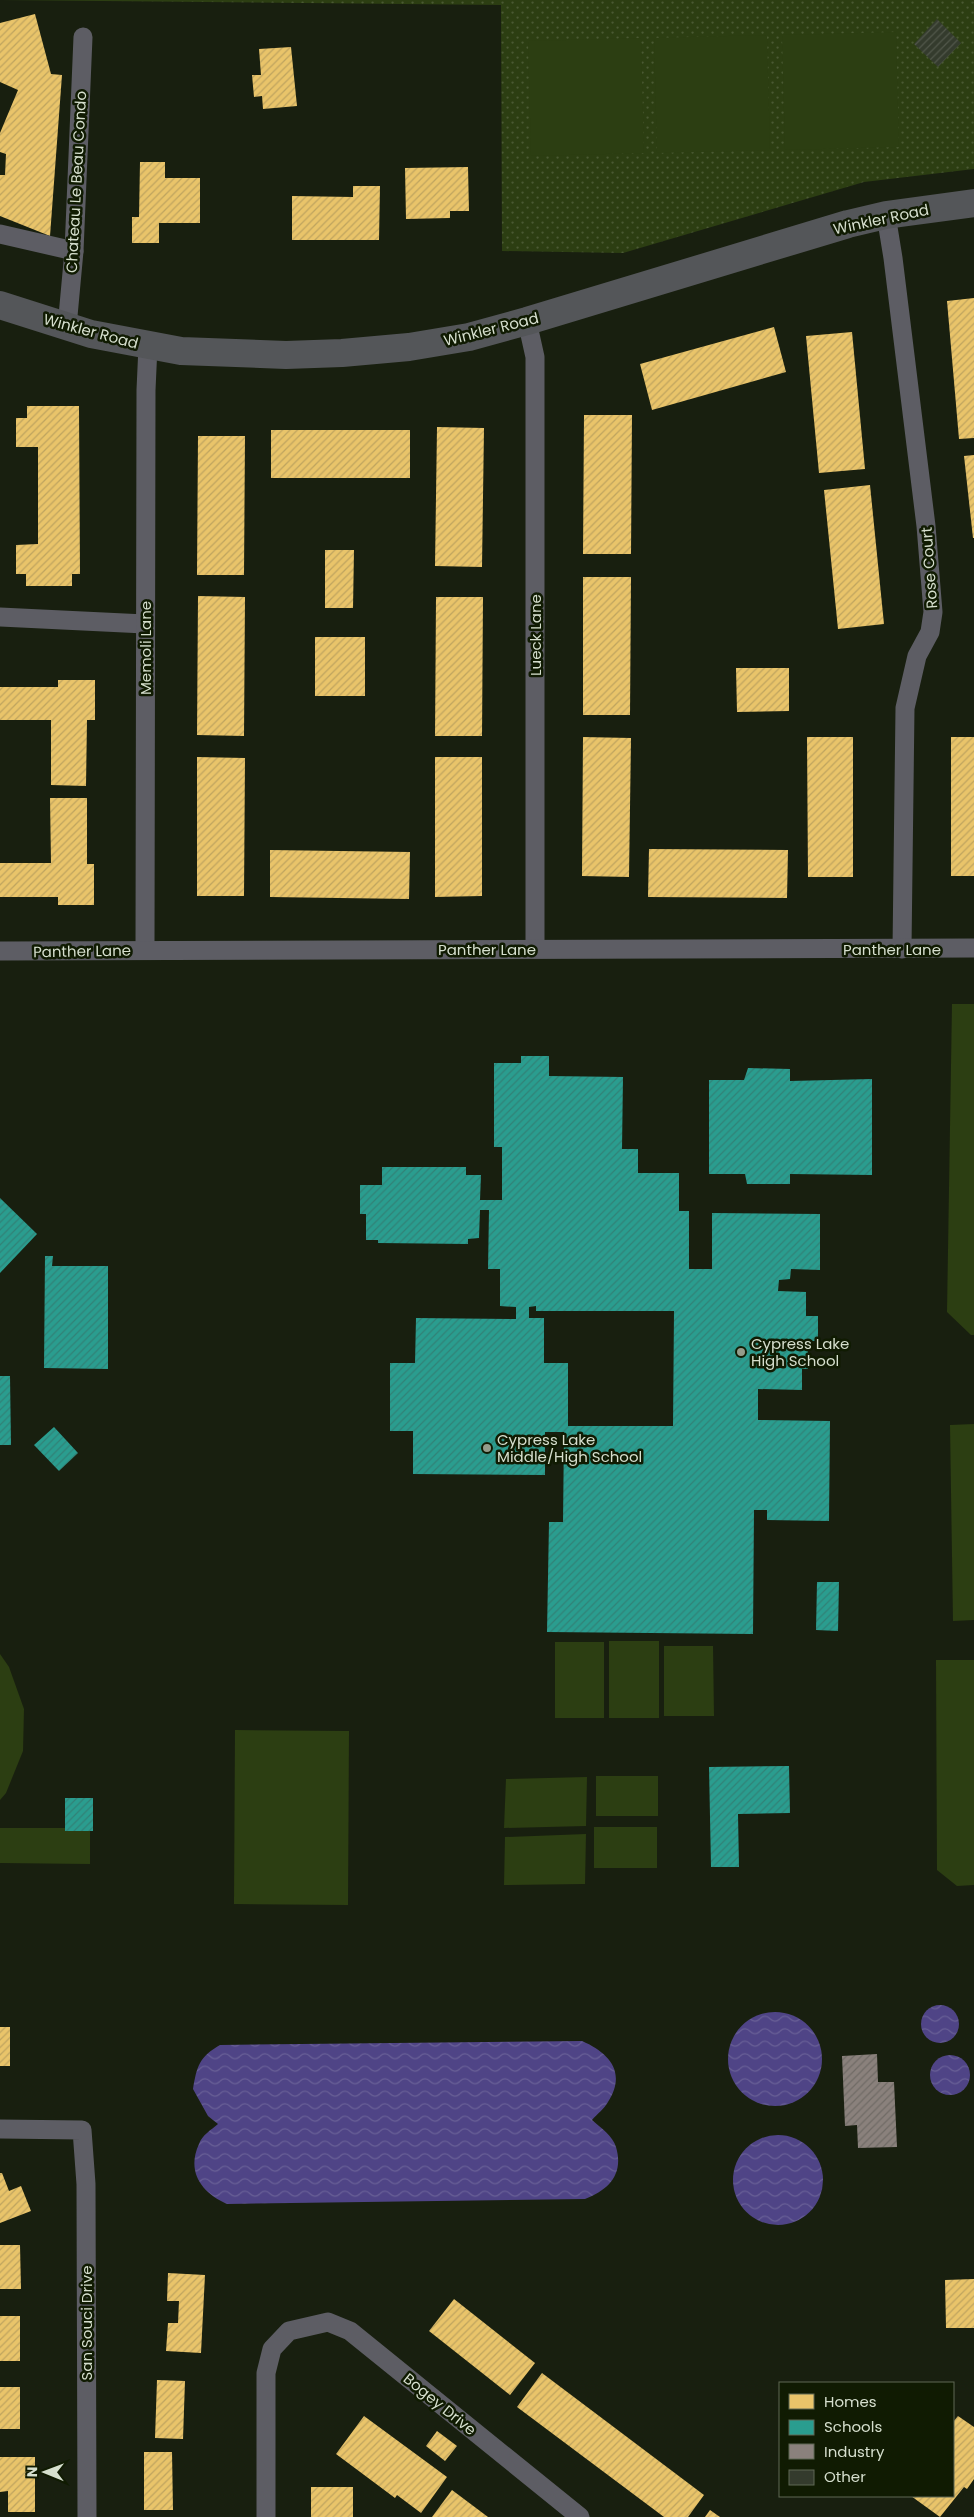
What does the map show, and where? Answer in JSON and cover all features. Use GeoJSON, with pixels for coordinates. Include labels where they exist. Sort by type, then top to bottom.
{"type":"FeatureCollection","features":[{"type":"Feature","properties":{"kind":"street","name":"Chateau Le Beau Condo"},"geometry":{"type":"LineString","coordinates":[[67,326],[74,251],[83,37]]}},
{"type":"Feature","properties":{"kind":"street","name":"Winkler Road"},"geometry":{"type":"LineString","coordinates":[[0,305],[91,334],[148,346],[207,353],[342,353],[409,347],[469,337],[527,321],[848,224],[886,215],[974,203]]}},
{"type":"Feature","properties":{"kind":"street","name":"Rose Court"},"geometry":{"type":"LineString","coordinates":[[886,215],[924,507],[933,612],[930,632],[917,656],[905,708],[902,949]]}},
{"type":"Feature","properties":{"kind":"street"},"geometry":{"type":"LineString","coordinates":[[0,234],[74,251]]}},
{"type":"Feature","properties":{"kind":"street","name":"Lueck Lane"},"geometry":{"type":"LineString","coordinates":[[527,321],[535,357],[534,949]]}},
{"type":"Feature","properties":{"kind":"street","name":"Memoli Lane"},"geometry":{"type":"LineString","coordinates":[[145,950],[145,624],[148,346]]}},
{"type":"Feature","properties":{"kind":"street"},"geometry":{"type":"LineString","coordinates":[[0,617],[145,624]]}},
{"type":"Feature","properties":{"kind":"street","name":"Panther Lane"},"geometry":{"type":"LineString","coordinates":[[0,951],[974,948]]}},
{"type":"Feature","properties":{"kind":"street","name":"San Souci Drive"},"geometry":{"type":"LineString","coordinates":[[0,2129],[82,2130],[86,2194],[87,2517]]}},
{"type":"Feature","properties":{"kind":"street","name":"Bogey Drive"},"geometry":{"type":"LineString","coordinates":[[266,2517],[266,2373],[272,2349],[289,2332],[328,2322],[350,2331],[580,2517]]}},
{"type":"Feature","properties":{"kind":"green space"},"geometry":{"type":"Polygon","coordinates":[[[1,0],[974,0],[974,169],[864,182],[623,253],[502,251],[501,5],[1,0]]]}},
{"type":"Feature","properties":{"kind":"green space"},"geometry":{"type":"Polygon","coordinates":[[[896,32],[899,147],[785,150],[782,35],[896,32]]]}},
{"type":"Feature","properties":{"kind":"green space"},"geometry":{"type":"Polygon","coordinates":[[[767,35],[770,150],[657,153],[654,38],[767,35]]]}},
{"type":"Feature","properties":{"kind":"green space"},"geometry":{"type":"Polygon","coordinates":[[[641,38],[644,153],[531,156],[528,41],[641,38]]]}},
{"type":"Feature","properties":{"kind":"green space"},"geometry":{"type":"Polygon","coordinates":[[[952,1004],[974,1004],[974,1335],[971,1335],[947,1312],[952,1004]]]}},
{"type":"Feature","properties":{"kind":"green space"},"geometry":{"type":"Polygon","coordinates":[[[974,1424],[974,1620],[953,1621],[950,1425],[974,1424]]]}},
{"type":"Feature","properties":{"kind":"green space"},"geometry":{"type":"Polygon","coordinates":[[[609,1641],[659,1641],[659,1718],[609,1718],[609,1641]]]}},
{"type":"Feature","properties":{"kind":"green space"},"geometry":{"type":"Polygon","coordinates":[[[555,1642],[604,1642],[604,1718],[555,1718],[555,1642]]]}},
{"type":"Feature","properties":{"kind":"green space"},"geometry":{"type":"Polygon","coordinates":[[[664,1646],[713,1646],[714,1716],[664,1716],[664,1646]]]}},
{"type":"Feature","properties":{"kind":"green space"},"geometry":{"type":"Polygon","coordinates":[[[0,1654],[9,1667],[24,1709],[23,1751],[6,1793],[0,1800],[0,1654]]]}},
{"type":"Feature","properties":{"kind":"green space"},"geometry":{"type":"Polygon","coordinates":[[[936,1660],[974,1660],[974,1885],[957,1886],[937,1870],[936,1660]]]}},
{"type":"Feature","properties":{"kind":"green space"},"geometry":{"type":"Polygon","coordinates":[[[235,1730],[349,1731],[348,1905],[234,1904],[235,1730]]]}},
{"type":"Feature","properties":{"kind":"green space"},"geometry":{"type":"Polygon","coordinates":[[[596,1776],[658,1776],[658,1816],[596,1816],[596,1776]]]}},
{"type":"Feature","properties":{"kind":"green space"},"geometry":{"type":"Polygon","coordinates":[[[587,1777],[586,1826],[504,1828],[506,1779],[587,1777]]]}},
{"type":"Feature","properties":{"kind":"green space"},"geometry":{"type":"Polygon","coordinates":[[[594,1827],[657,1827],[657,1868],[594,1868],[594,1827]]]}},
{"type":"Feature","properties":{"kind":"green space"},"geometry":{"type":"Polygon","coordinates":[[[0,1828],[90,1828],[90,1864],[0,1863],[0,1828]]]}},
{"type":"Feature","properties":{"kind":"green space"},"geometry":{"type":"Polygon","coordinates":[[[586,1834],[585,1884],[504,1885],[505,1837],[586,1834]]]}},
{"type":"Feature","properties":{"kind":"water"},"geometry":{"type":"Polygon","coordinates":[[[940,2005],[953,2011],[959,2024],[953,2037],[940,2043],[927,2037],[921,2024],[927,2011],[940,2005]]]}},
{"type":"Feature","properties":{"kind":"water"},"geometry":{"type":"Polygon","coordinates":[[[775,2012],[793,2016],[808,2026],[818,2041],[822,2059],[818,2077],[808,2092],[793,2102],[775,2106],[757,2102],[742,2092],[732,2077],[728,2059],[732,2041],[742,2026],[757,2016],[775,2012]]]}},
{"type":"Feature","properties":{"kind":"water"},"geometry":{"type":"Polygon","coordinates":[[[582,2041],[600,2051],[612,2065],[615,2073],[616,2082],[613,2091],[606,2105],[592,2120],[612,2139],[618,2157],[616,2173],[612,2180],[601,2191],[585,2199],[227,2204],[204,2188],[196,2172],[194,2164],[195,2154],[200,2141],[218,2124],[208,2116],[193,2089],[194,2081],[203,2058],[220,2045],[582,2041]]]}},
{"type":"Feature","properties":{"kind":"water"},"geometry":{"type":"Polygon","coordinates":[[[950,2055],[964,2061],[970,2075],[964,2089],[950,2095],[936,2089],[930,2075],[936,2061],[950,2055]]]}},
{"type":"Feature","properties":{"kind":"water"},"geometry":{"type":"Polygon","coordinates":[[[778,2135],[795,2139],[810,2148],[819,2163],[823,2180],[819,2197],[810,2212],[795,2221],[778,2225],[761,2221],[746,2212],[737,2197],[733,2180],[737,2163],[746,2148],[761,2139],[778,2135]]]}},
{"type":"Feature","properties":{"kind":"building: Homes"},"geometry":{"type":"Polygon","coordinates":[[[35,14],[51,74],[62,75],[50,236],[0,216],[0,175],[5,175],[6,154],[0,152],[0,133],[18,90],[0,82],[0,23],[35,14]]]}},
{"type":"Feature","properties":{"kind":"building: Homes"},"geometry":{"type":"Polygon","coordinates":[[[291,47],[297,106],[263,109],[262,96],[254,97],[252,75],[261,75],[259,49],[291,47]]]}},
{"type":"Feature","properties":{"kind":"building: Homes"},"geometry":{"type":"Polygon","coordinates":[[[140,162],[165,162],[165,178],[200,178],[200,223],[159,223],[159,243],[132,243],[132,217],[139,217],[140,162]]]}},
{"type":"Feature","properties":{"kind":"building: Homes"},"geometry":{"type":"Polygon","coordinates":[[[468,167],[469,211],[450,211],[450,218],[406,219],[405,168],[468,167]]]}},
{"type":"Feature","properties":{"kind":"building: Homes"},"geometry":{"type":"Polygon","coordinates":[[[353,186],[380,186],[379,240],[292,240],[292,196],[353,197],[353,186]]]}},
{"type":"Feature","properties":{"kind":"building: Homes"},"geometry":{"type":"Polygon","coordinates":[[[974,298],[974,438],[959,439],[947,301],[974,298]]]}},
{"type":"Feature","properties":{"kind":"building: Homes"},"geometry":{"type":"Polygon","coordinates":[[[774,327],[786,372],[652,410],[640,364],[774,327]]]}},
{"type":"Feature","properties":{"kind":"building: Homes"},"geometry":{"type":"Polygon","coordinates":[[[852,332],[865,469],[819,473],[806,336],[852,332]]]}},
{"type":"Feature","properties":{"kind":"building: Homes"},"geometry":{"type":"Polygon","coordinates":[[[27,406],[79,406],[80,574],[72,574],[72,586],[26,586],[26,574],[16,574],[16,545],[38,544],[38,447],[16,447],[16,418],[27,418],[27,406]]]}},
{"type":"Feature","properties":{"kind":"building: Homes"},"geometry":{"type":"Polygon","coordinates":[[[584,415],[632,415],[631,554],[583,554],[584,415]]]}},
{"type":"Feature","properties":{"kind":"building: Homes"},"geometry":{"type":"Polygon","coordinates":[[[437,427],[484,428],[482,567],[435,566],[437,427]]]}},
{"type":"Feature","properties":{"kind":"building: Homes"},"geometry":{"type":"Polygon","coordinates":[[[271,430],[410,430],[410,478],[271,478],[271,430]]]}},
{"type":"Feature","properties":{"kind":"building: Homes"},"geometry":{"type":"Polygon","coordinates":[[[198,436],[245,436],[244,575],[197,575],[198,436]]]}},
{"type":"Feature","properties":{"kind":"building: Homes"},"geometry":{"type":"Polygon","coordinates":[[[974,455],[974,538],[973,538],[964,456],[974,455]]]}},
{"type":"Feature","properties":{"kind":"building: Homes"},"geometry":{"type":"Polygon","coordinates":[[[870,485],[884,624],[838,629],[824,490],[870,485]]]}},
{"type":"Feature","properties":{"kind":"building: Homes"},"geometry":{"type":"Polygon","coordinates":[[[325,550],[354,550],[353,608],[325,608],[325,550]]]}},
{"type":"Feature","properties":{"kind":"building: Homes"},"geometry":{"type":"Polygon","coordinates":[[[583,577],[631,577],[630,715],[583,715],[583,577]]]}},
{"type":"Feature","properties":{"kind":"building: Homes"},"geometry":{"type":"Polygon","coordinates":[[[198,596],[245,597],[244,736],[197,735],[198,596]]]}},
{"type":"Feature","properties":{"kind":"building: Homes"},"geometry":{"type":"Polygon","coordinates":[[[436,597],[483,597],[482,736],[435,736],[436,597]]]}},
{"type":"Feature","properties":{"kind":"building: Homes"},"geometry":{"type":"Polygon","coordinates":[[[315,637],[365,637],[365,696],[315,696],[315,637]]]}},
{"type":"Feature","properties":{"kind":"building: Homes"},"geometry":{"type":"Polygon","coordinates":[[[736,668],[789,668],[789,711],[737,712],[736,668]]]}},
{"type":"Feature","properties":{"kind":"building: Homes"},"geometry":{"type":"Polygon","coordinates":[[[58,680],[95,680],[95,720],[87,720],[86,786],[51,785],[51,720],[0,720],[0,687],[58,687],[58,680]]]}},
{"type":"Feature","properties":{"kind":"building: Homes"},"geometry":{"type":"Polygon","coordinates":[[[583,737],[631,738],[629,877],[582,876],[583,737]]]}},
{"type":"Feature","properties":{"kind":"building: Homes"},"geometry":{"type":"Polygon","coordinates":[[[807,737],[853,737],[853,877],[808,877],[807,737]]]}},
{"type":"Feature","properties":{"kind":"building: Homes"},"geometry":{"type":"Polygon","coordinates":[[[951,737],[974,737],[974,876],[951,876],[951,737]]]}},
{"type":"Feature","properties":{"kind":"building: Homes"},"geometry":{"type":"Polygon","coordinates":[[[197,757],[245,758],[244,896],[197,896],[197,757]]]}},
{"type":"Feature","properties":{"kind":"building: Homes"},"geometry":{"type":"Polygon","coordinates":[[[435,757],[482,757],[482,896],[435,897],[435,757]]]}},
{"type":"Feature","properties":{"kind":"building: Homes"},"geometry":{"type":"Polygon","coordinates":[[[50,798],[87,798],[87,864],[94,864],[94,905],[58,905],[58,897],[0,897],[0,863],[51,863],[50,798]]]}},
{"type":"Feature","properties":{"kind":"building: Homes"},"geometry":{"type":"Polygon","coordinates":[[[649,849],[788,850],[787,898],[648,897],[649,849]]]}},
{"type":"Feature","properties":{"kind":"building: Homes"},"geometry":{"type":"Polygon","coordinates":[[[270,850],[410,852],[409,899],[270,897],[270,850]]]}},
{"type":"Feature","properties":{"kind":"building: Homes"},"geometry":{"type":"Polygon","coordinates":[[[0,2027],[10,2027],[10,2066],[0,2066],[0,2027]]]}},
{"type":"Feature","properties":{"kind":"building: Homes"},"geometry":{"type":"Polygon","coordinates":[[[0,2173],[2,2173],[9,2191],[21,2186],[31,2211],[0,2223],[0,2173]]]}},
{"type":"Feature","properties":{"kind":"building: Homes"},"geometry":{"type":"Polygon","coordinates":[[[0,2245],[20,2245],[21,2289],[0,2289],[0,2245]]]}},
{"type":"Feature","properties":{"kind":"building: Homes"},"geometry":{"type":"Polygon","coordinates":[[[168,2273],[205,2275],[201,2353],[166,2351],[168,2323],[178,2323],[179,2301],[167,2301],[168,2273]]]}},
{"type":"Feature","properties":{"kind":"building: Homes"},"geometry":{"type":"Polygon","coordinates":[[[974,2279],[974,2328],[946,2328],[945,2280],[974,2279]]]}},
{"type":"Feature","properties":{"kind":"building: Homes"},"geometry":{"type":"Polygon","coordinates":[[[454,2299],[535,2363],[510,2395],[429,2331],[454,2299]]]}},
{"type":"Feature","properties":{"kind":"building: Homes"},"geometry":{"type":"Polygon","coordinates":[[[0,2316],[20,2316],[20,2361],[0,2361],[0,2316]]]}},
{"type":"Feature","properties":{"kind":"building: Homes"},"geometry":{"type":"Polygon","coordinates":[[[542,2373],[704,2495],[688,2517],[664,2517],[517,2407],[542,2373]]]}},
{"type":"Feature","properties":{"kind":"building: Homes"},"geometry":{"type":"Polygon","coordinates":[[[157,2380],[185,2381],[183,2439],[155,2438],[157,2380]]]}},
{"type":"Feature","properties":{"kind":"building: Homes"},"geometry":{"type":"Polygon","coordinates":[[[0,2387],[20,2387],[20,2429],[0,2429],[0,2387]]]}},
{"type":"Feature","properties":{"kind":"building: Homes"},"geometry":{"type":"Polygon","coordinates":[[[364,2416],[447,2477],[421,2513],[397,2495],[395,2498],[336,2454],[364,2416]]]}},
{"type":"Feature","properties":{"kind":"building: Homes"},"geometry":{"type":"Polygon","coordinates":[[[958,2416],[974,2427],[974,2479],[967,2489],[964,2487],[940,2517],[912,2497],[954,2497],[954,2421],[958,2416]]]}},
{"type":"Feature","properties":{"kind":"building: Homes"},"geometry":{"type":"Polygon","coordinates":[[[437,2431],[457,2446],[445,2461],[426,2446],[437,2431]]]}},
{"type":"Feature","properties":{"kind":"building: Homes"},"geometry":{"type":"Polygon","coordinates":[[[144,2452],[172,2452],[173,2510],[144,2510],[144,2452]]]}},
{"type":"Feature","properties":{"kind":"building: Homes"},"geometry":{"type":"Polygon","coordinates":[[[0,2457],[35,2457],[35,2512],[8,2512],[8,2491],[0,2492],[0,2457]]]}},
{"type":"Feature","properties":{"kind":"building: Homes"},"geometry":{"type":"Polygon","coordinates":[[[311,2487],[353,2487],[353,2517],[311,2517],[311,2487]]]}},
{"type":"Feature","properties":{"kind":"building: Homes"},"geometry":{"type":"Polygon","coordinates":[[[452,2490],[488,2517],[432,2517],[452,2490]]]}},
{"type":"Feature","properties":{"kind":"building: Homes"},"geometry":{"type":"Polygon","coordinates":[[[710,2510],[720,2517],[705,2517],[710,2510]]]}},
{"type":"Feature","properties":{"kind":"building: Schools","name":"Cypress Lake High School"},"geometry":{"type":"Polygon","coordinates":[[[521,1056],[549,1056],[549,1076],[623,1077],[622,1149],[638,1149],[638,1173],[679,1173],[679,1211],[689,1211],[689,1269],[712,1269],[712,1213],[820,1214],[820,1270],[791,1269],[790,1279],[779,1280],[778,1291],[806,1292],[806,1316],[818,1316],[818,1341],[808,1341],[808,1369],[802,1369],[802,1390],[758,1389],[758,1420],[830,1421],[829,1521],[767,1520],[767,1510],[754,1510],[753,1634],[547,1632],[549,1522],[563,1522],[564,1432],[545,1432],[545,1475],[413,1474],[413,1431],[390,1431],[390,1363],[415,1363],[416,1318],[516,1319],[516,1307],[500,1306],[500,1269],[488,1269],[489,1210],[480,1210],[479,1238],[468,1239],[468,1244],[378,1243],[378,1240],[366,1240],[366,1214],[360,1214],[360,1185],[382,1185],[382,1167],[466,1167],[466,1175],[481,1175],[480,1200],[502,1200],[502,1147],[494,1147],[494,1063],[521,1063],[521,1056]],[[536,1306],[529,1307],[529,1318],[544,1318],[544,1363],[568,1363],[568,1426],[673,1426],[674,1311],[536,1311],[536,1306]]]}},
{"type":"Feature","properties":{"kind":"building: Schools"},"geometry":{"type":"Polygon","coordinates":[[[748,1068],[790,1069],[790,1081],[872,1079],[872,1175],[790,1174],[790,1184],[747,1184],[745,1174],[709,1174],[709,1080],[744,1080],[748,1068]]]}},
{"type":"Feature","properties":{"kind":"building: Schools"},"geometry":{"type":"Polygon","coordinates":[[[0,1198],[37,1234],[0,1273],[0,1198]]]}},
{"type":"Feature","properties":{"kind":"building: Schools"},"geometry":{"type":"Polygon","coordinates":[[[45,1256],[53,1256],[52,1266],[108,1266],[108,1369],[44,1368],[45,1256]]]}},
{"type":"Feature","properties":{"kind":"building: Schools"},"geometry":{"type":"Polygon","coordinates":[[[0,1376],[10,1376],[11,1445],[0,1445],[0,1376]]]}},
{"type":"Feature","properties":{"kind":"building: Schools"},"geometry":{"type":"Polygon","coordinates":[[[54,1427],[78,1453],[59,1471],[34,1445],[54,1427]]]}},
{"type":"Feature","properties":{"kind":"building: Schools"},"geometry":{"type":"Polygon","coordinates":[[[817,1582],[839,1582],[838,1631],[816,1630],[817,1582]]]}},
{"type":"Feature","properties":{"kind":"building: Schools"},"geometry":{"type":"Polygon","coordinates":[[[789,1766],[790,1813],[738,1814],[739,1867],[711,1867],[709,1767],[789,1766]]]}},
{"type":"Feature","properties":{"kind":"building: Schools"},"geometry":{"type":"Polygon","coordinates":[[[65,1798],[93,1798],[93,1831],[65,1831],[65,1798]]]}},
{"type":"Feature","properties":{"kind":"building: Industry"},"geometry":{"type":"Polygon","coordinates":[[[877,2054],[878,2082],[894,2082],[897,2147],[858,2148],[857,2125],[845,2126],[842,2056],[877,2054]]]}},
{"type":"Feature","properties":{"kind":"building: Other"},"geometry":{"type":"Polygon","coordinates":[[[937,19],[961,43],[938,67],[914,44],[937,19]]]}},
{"type":"Feature","properties":{"kind":"place","name":"Cypress Lake High School"},"geometry":{"type":"Point","coordinates":[741,1352]}},
{"type":"Feature","properties":{"kind":"place","name":"Cypress Lake Middle/High School"},"geometry":{"type":"Point","coordinates":[487,1448]}}]}
